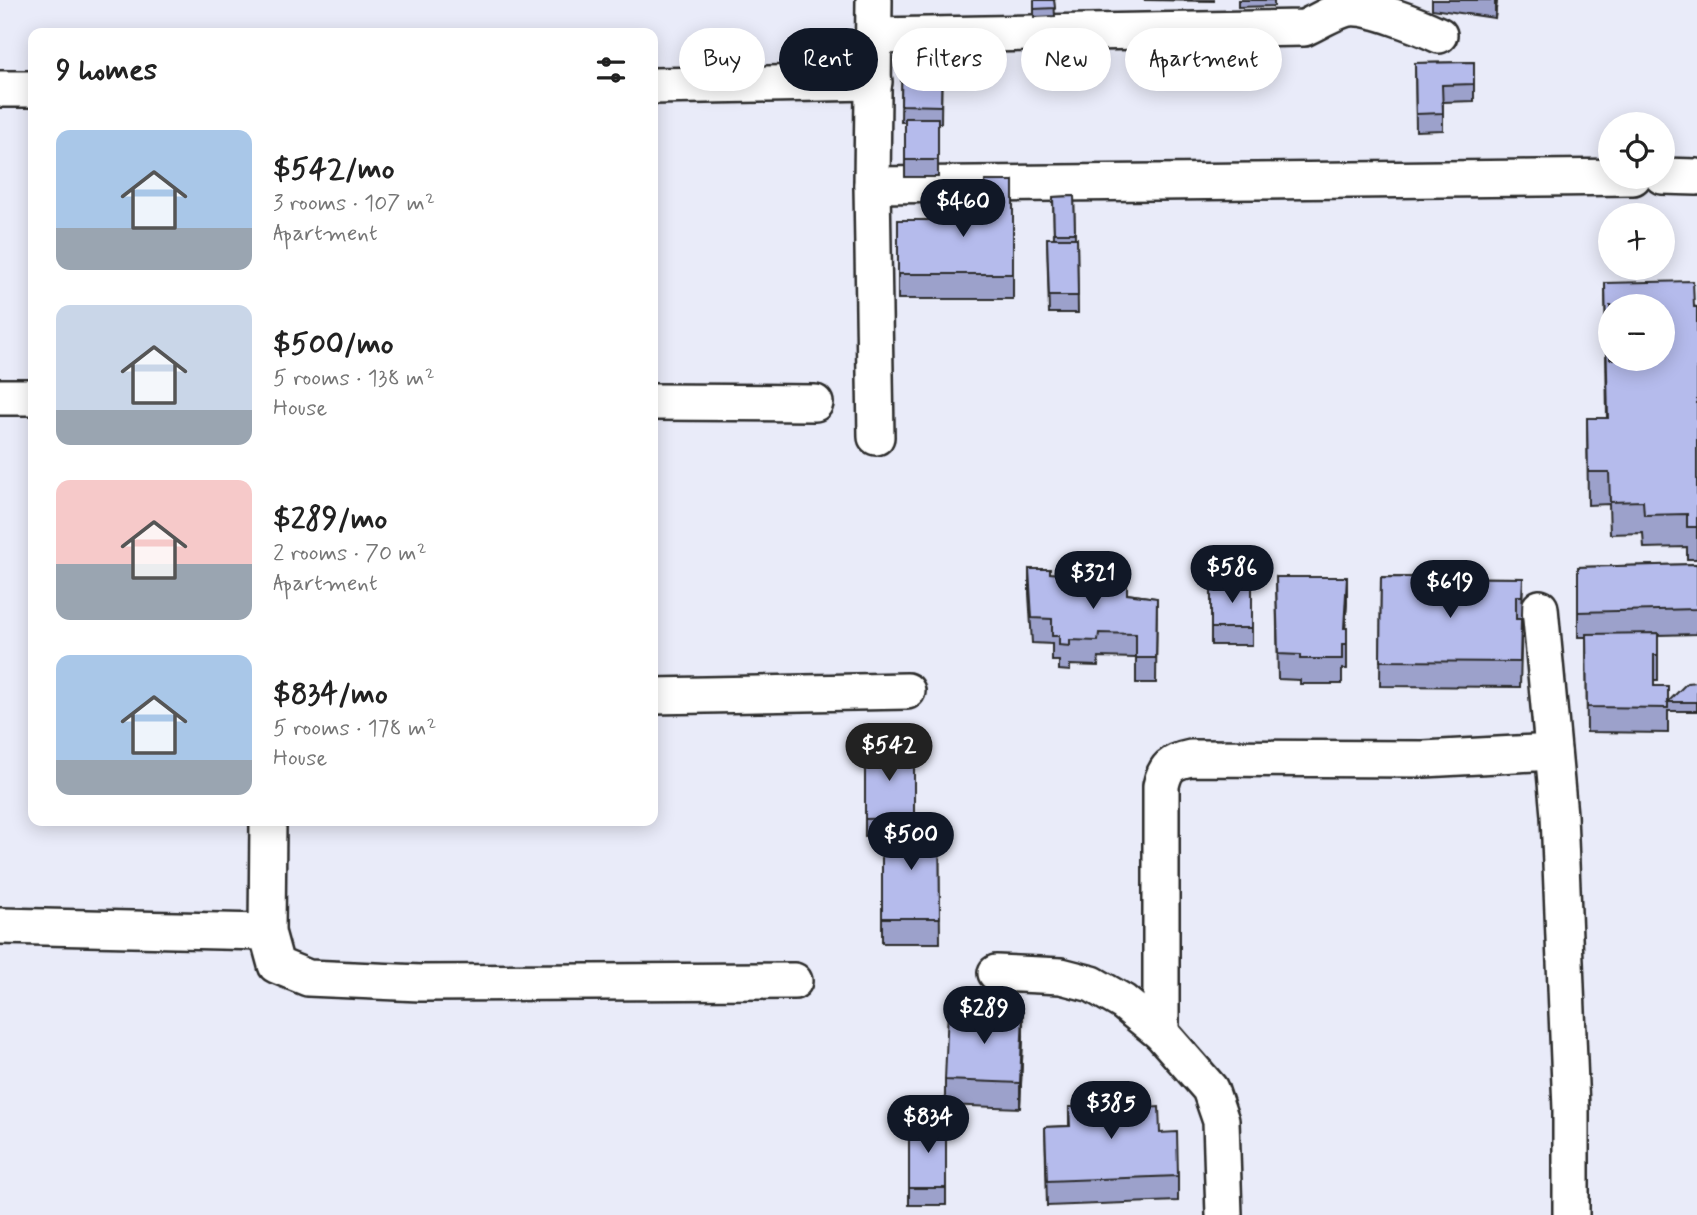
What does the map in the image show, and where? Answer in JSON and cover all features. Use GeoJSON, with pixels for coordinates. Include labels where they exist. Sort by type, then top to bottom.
{"type":"FeatureCollection","features":[{"type":"Feature","properties":{"kind":"street"},"geometry":{"type":"LineString","coordinates":[[874,0],[875,28]]}},
{"type":"Feature","properties":{"kind":"street"},"geometry":{"type":"LineString","coordinates":[[878,36],[1304,28],[1349,8],[1369,10],[1412,23],[1439,35]]}},
{"type":"Feature","properties":{"kind":"street"},"geometry":{"type":"LineString","coordinates":[[658,86],[779,84]]}},
{"type":"Feature","properties":{"kind":"street"},"geometry":{"type":"LineString","coordinates":[[0,89],[28,89]]}},
{"type":"Feature","properties":{"kind":"street"},"geometry":{"type":"LineString","coordinates":[[874,91],[872,185],[876,438]]}},
{"type":"Feature","properties":{"kind":"street"},"geometry":{"type":"LineString","coordinates":[[1675,176],[1697,177]]}},
{"type":"Feature","properties":{"kind":"street"},"geometry":{"type":"LineString","coordinates":[[872,185],[1598,177]]}},
{"type":"Feature","properties":{"kind":"street"},"geometry":{"type":"LineString","coordinates":[[0,397],[28,397]]}},
{"type":"Feature","properties":{"kind":"street"},"geometry":{"type":"LineString","coordinates":[[658,402],[815,403]]}},
{"type":"Feature","properties":{"kind":"street"},"geometry":{"type":"LineString","coordinates":[[1541,608],[1559,815],[1571,1109],[1571,1215]]}},
{"type":"Feature","properties":{"kind":"street"},"geometry":{"type":"LineString","coordinates":[[658,696],[907,691]]}},
{"type":"Feature","properties":{"kind":"street"},"geometry":{"type":"LineString","coordinates":[[1161,1033],[1161,786],[1164,771],[1173,762],[1191,758],[1424,759],[1553,752]]}},
{"type":"Feature","properties":{"kind":"street"},"geometry":{"type":"LineString","coordinates":[[268,826],[267,932],[276,965],[308,978],[420,983],[794,981]]}},
{"type":"Feature","properties":{"kind":"street"},"geometry":{"type":"LineString","coordinates":[[0,926],[267,932]]}},
{"type":"Feature","properties":{"kind":"street"},"geometry":{"type":"LineString","coordinates":[[996,973],[1061,976],[1092,984],[1123,1002],[1161,1033],[1210,1089],[1221,1121],[1224,1215]]}},
{"type":"Feature","properties":{"kind":"building"},"geometry":{"type":"Polygon","coordinates":[[[1034,0],[1054,0],[1055,8],[1034,9],[1034,0]]]}},
{"type":"Feature","properties":{"kind":"building"},"geometry":{"type":"Polygon","coordinates":[[[1474,62],[1474,84],[1442,85],[1443,113],[1416,114],[1415,63],[1474,62]]]}},
{"type":"Feature","properties":{"kind":"building"},"geometry":{"type":"Polygon","coordinates":[[[901,91],[941,91],[941,106],[901,105],[901,91]]]}},
{"type":"Feature","properties":{"kind":"building"},"geometry":{"type":"Polygon","coordinates":[[[905,118],[938,118],[938,160],[905,160],[905,118]]]}},
{"type":"Feature","properties":{"kind":"building"},"geometry":{"type":"Polygon","coordinates":[[[985,181],[1013,181],[1013,274],[898,274],[898,220],[978,220],[978,205],[970,205],[970,193],[985,193],[985,181]]]}},
{"type":"Feature","properties":{"kind":"building"},"geometry":{"type":"Polygon","coordinates":[[[953,195],[967,195],[967,220],[954,220],[953,195]]]}},
{"type":"Feature","properties":{"kind":"building"},"geometry":{"type":"Polygon","coordinates":[[[1074,196],[1075,233],[1054,233],[1053,197],[1074,196]]]}},
{"type":"Feature","properties":{"kind":"building"},"geometry":{"type":"Polygon","coordinates":[[[1047,238],[1077,238],[1078,296],[1049,296],[1047,238]]]}},
{"type":"Feature","properties":{"kind":"building"},"geometry":{"type":"Polygon","coordinates":[[[1693,281],[1694,307],[1697,307],[1697,527],[1687,527],[1687,514],[1644,515],[1643,501],[1610,502],[1609,472],[1588,472],[1587,418],[1608,418],[1607,371],[1675,371],[1675,294],[1605,294],[1605,283],[1693,281]]]}},
{"type":"Feature","properties":{"kind":"building"},"geometry":{"type":"Polygon","coordinates":[[[1697,564],[1697,609],[1578,612],[1578,567],[1697,564]]]}},
{"type":"Feature","properties":{"kind":"building"},"geometry":{"type":"Polygon","coordinates":[[[1029,569],[1050,569],[1050,573],[1061,574],[1061,580],[1127,584],[1127,594],[1157,598],[1156,658],[1136,658],[1136,634],[1099,633],[1098,641],[1070,640],[1070,646],[1059,645],[1059,636],[1052,636],[1052,619],[1032,618],[1029,569]]]}},
{"type":"Feature","properties":{"kind":"building"},"geometry":{"type":"Polygon","coordinates":[[[1276,577],[1347,577],[1344,628],[1347,628],[1347,644],[1342,644],[1342,659],[1300,659],[1300,655],[1278,654],[1276,577]]]}},
{"type":"Feature","properties":{"kind":"building"},"geometry":{"type":"Polygon","coordinates":[[[1381,577],[1523,578],[1522,596],[1516,596],[1516,619],[1521,619],[1520,662],[1380,661],[1381,577]]]}},
{"type":"Feature","properties":{"kind":"building"},"geometry":{"type":"Polygon","coordinates":[[[1211,582],[1252,582],[1252,628],[1211,628],[1211,582]]]}},
{"type":"Feature","properties":{"kind":"building"},"geometry":{"type":"Polygon","coordinates":[[[1658,633],[1658,655],[1654,655],[1654,686],[1668,686],[1668,708],[1587,707],[1586,634],[1658,633]]]}},
{"type":"Feature","properties":{"kind":"building"},"geometry":{"type":"Polygon","coordinates":[[[1697,682],[1697,702],[1668,702],[1687,683],[1697,682]]]}},
{"type":"Feature","properties":{"kind":"building"},"geometry":{"type":"Polygon","coordinates":[[[865,747],[914,747],[914,818],[865,819],[865,747]]]}},
{"type":"Feature","properties":{"kind":"building"},"geometry":{"type":"Polygon","coordinates":[[[882,825],[939,825],[940,918],[882,918],[882,825]]]}},
{"type":"Feature","properties":{"kind":"building"},"geometry":{"type":"Polygon","coordinates":[[[948,1009],[1023,1012],[1020,1083],[945,1080],[948,1009]]]}},
{"type":"Feature","properties":{"kind":"building"},"geometry":{"type":"Polygon","coordinates":[[[1145,1089],[1145,1108],[1159,1107],[1160,1133],[1177,1132],[1178,1176],[1047,1181],[1045,1127],[1070,1126],[1069,1107],[1090,1107],[1089,1091],[1145,1089]]]}},
{"type":"Feature","properties":{"kind":"building"},"geometry":{"type":"Polygon","coordinates":[[[909,1122],[946,1122],[946,1188],[909,1188],[909,1122]]]}}]}
